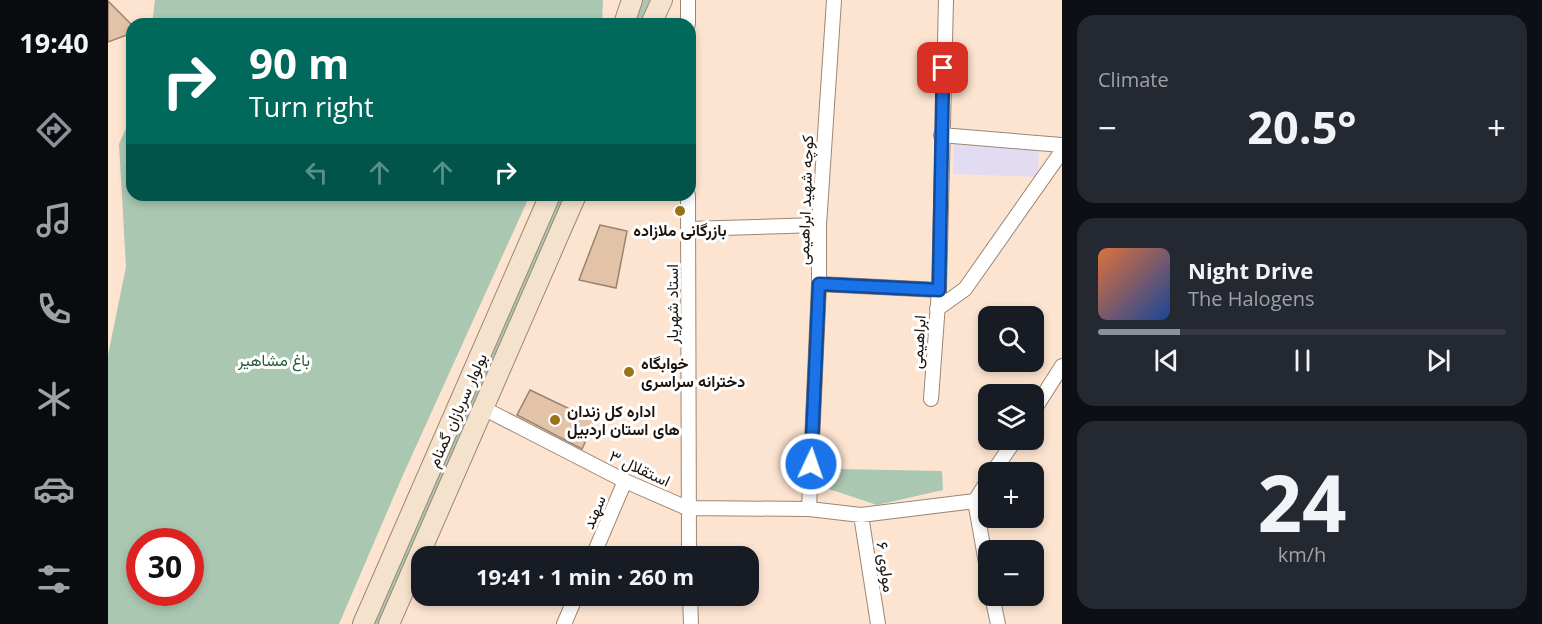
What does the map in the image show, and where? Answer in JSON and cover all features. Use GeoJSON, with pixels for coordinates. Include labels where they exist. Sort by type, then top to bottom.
{"type":"FeatureCollection","features":[{"type":"Feature","properties":{"kind":"main road"},"geometry":{"type":"LineString","coordinates":[[626,18],[632,0]]}},
{"type":"Feature","properties":{"kind":"main road"},"geometry":{"type":"LineString","coordinates":[[654,18],[662,0]]}},
{"type":"Feature","properties":{"kind":"main road","name":"بولوار سربازان گمنام"},"geometry":{"type":"LineString","coordinates":[[363,624],[547,201]]}},
{"type":"Feature","properties":{"kind":"main road","name":"بولوار سربازان گمنام"},"geometry":{"type":"LineString","coordinates":[[389,624],[573,201]]}},
{"type":"Feature","properties":{"kind":"street"},"geometry":{"type":"LineString","coordinates":[[688,0],[688,18]]}},
{"type":"Feature","properties":{"kind":"street","name":"کوچه شهید ابراهیمی"},"geometry":{"type":"LineString","coordinates":[[809,509],[819,284],[819,225],[834,0]]}},
{"type":"Feature","properties":{"kind":"street","name":"ابراهیمی"},"geometry":{"type":"LineString","coordinates":[[931,399],[939,290],[946,0]]}},
{"type":"Feature","properties":{"kind":"street"},"geometry":{"type":"LineString","coordinates":[[941,135],[1062,145]]}},
{"type":"Feature","properties":{"kind":"street"},"geometry":{"type":"LineString","coordinates":[[937,309],[965,289],[1062,151]]}},
{"type":"Feature","properties":{"kind":"street","name":"استاد شهریار"},"geometry":{"type":"LineString","coordinates":[[688,201],[689,546]]}},
{"type":"Feature","properties":{"kind":"street"},"geometry":{"type":"LineString","coordinates":[[689,230],[819,225]]}},
{"type":"Feature","properties":{"kind":"street"},"geometry":{"type":"LineString","coordinates":[[819,284],[939,290]]}},
{"type":"Feature","properties":{"kind":"street"},"geometry":{"type":"LineString","coordinates":[[1044,394],[1062,366]]}},
{"type":"Feature","properties":{"kind":"street","name":"استقلال ۳"},"geometry":{"type":"LineString","coordinates":[[483,408],[625,481],[687,508]]}},
{"type":"Feature","properties":{"kind":"street","name":"سهند"},"geometry":{"type":"LineString","coordinates":[[597,546],[625,481]]}},
{"type":"Feature","properties":{"kind":"street"},"geometry":{"type":"LineString","coordinates":[[978,496],[975,501],[982,540]]}},
{"type":"Feature","properties":{"kind":"street"},"geometry":{"type":"LineString","coordinates":[[687,508],[809,509],[861,515],[975,501]]}},
{"type":"Feature","properties":{"kind":"street","name":"مولوی ۶"},"geometry":{"type":"LineString","coordinates":[[861,515],[878,624]]}},
{"type":"Feature","properties":{"kind":"street"},"geometry":{"type":"LineString","coordinates":[[564,624],[572,606]]}},
{"type":"Feature","properties":{"kind":"street"},"geometry":{"type":"LineString","coordinates":[[690,606],[691,624]]}},
{"type":"Feature","properties":{"kind":"street"},"geometry":{"type":"LineString","coordinates":[[994,606],[998,624]]}},
{"type":"Feature","properties":{"kind":"shaded area"},"geometry":{"type":"Polygon","coordinates":[[[954,142],[1039,145],[1038,177],[953,174],[954,142]]]}},
{"type":"Feature","properties":{"kind":"green space"},"geometry":{"type":"Polygon","coordinates":[[[155,0],[603,0],[602,18],[153,18],[155,0]]]}},
{"type":"Feature","properties":{"kind":"green space"},"geometry":{"type":"Polygon","coordinates":[[[641,0],[650,0],[643,18],[636,18],[641,0]]]}},
{"type":"Feature","properties":{"kind":"green space","name":"باغ مشاهیر"},"geometry":{"type":"Polygon","coordinates":[[[126,128],[126,201],[527,201],[403,475],[339,624],[108,624],[108,355],[126,267],[119,144],[126,128]]]}},
{"type":"Feature","properties":{"kind":"green space"},"geometry":{"type":"Polygon","coordinates":[[[557,201],[566,201],[415,546],[411,546],[411,556],[381,624],[373,624],[557,201]]]}},
{"type":"Feature","properties":{"kind":"green space"},"geometry":{"type":"Polygon","coordinates":[[[838,469],[942,471],[943,490],[877,505],[829,489],[838,469]]]}},
{"type":"Feature","properties":{"kind":"building"},"geometry":{"type":"Polygon","coordinates":[[[108,1],[126,19],[126,35],[108,42],[108,1]]]}},
{"type":"Feature","properties":{"kind":"building"},"geometry":{"type":"Polygon","coordinates":[[[600,225],[627,231],[616,288],[579,280],[600,225]]]}},
{"type":"Feature","properties":{"kind":"building","name":"اداره کل زندان های استان اردبیل"},"geometry":{"type":"Polygon","coordinates":[[[530,390],[595,421],[582,449],[517,415],[530,390]]]}},
{"type":"Feature","properties":{"kind":"place","name":"بازرگانی ملازاده"},"geometry":{"type":"Point","coordinates":[680,211]}},
{"type":"Feature","properties":{"kind":"place","name":"خوابگاه دخترانه سراسری"},"geometry":{"type":"Point","coordinates":[629,372]}},
{"type":"Feature","properties":{"kind":"place","name":"اداره کل زندان های استان اردبیل"},"geometry":{"type":"Point","coordinates":[555,420]}},
{"type":"Feature","properties":{"kind":"route"},"geometry":{"type":"LineString","coordinates":[[811,464],[819,284],[939,290],[943,68]]}}]}
